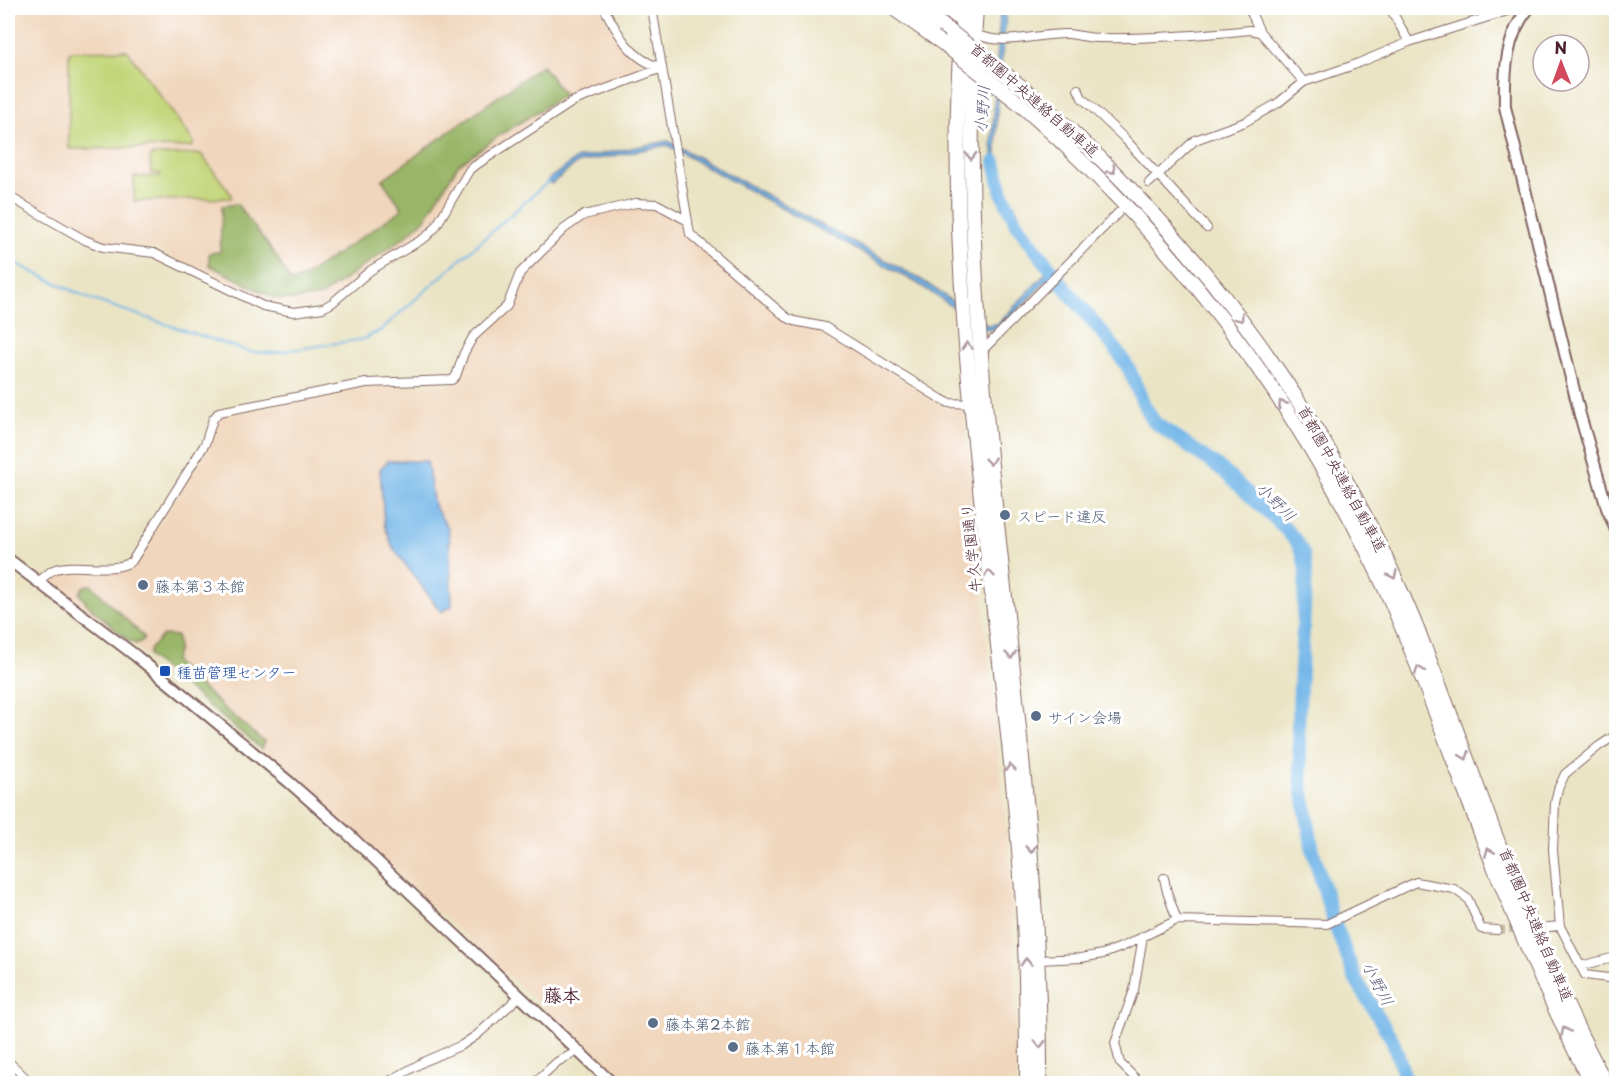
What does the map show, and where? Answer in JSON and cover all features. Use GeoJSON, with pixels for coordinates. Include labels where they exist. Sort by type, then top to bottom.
{"type":"FeatureCollection","features":[{"type":"Feature","properties":{"kind":"highway","name":"首都圏中央連絡自動車道"},"geometry":{"type":"LineString","coordinates":[[893,8],[944,44],[1020,104],[1082,160],[1168,251],[1246,349],[1308,444],[1389,599],[1514,915],[1544,986],[1592,1083]]}},
{"type":"Feature","properties":{"kind":"highway","name":"首都圏中央連絡自動車道"},"geometry":{"type":"LineString","coordinates":[[917,8],[1023,88],[1089,147],[1141,200],[1219,291],[1257,340],[1322,440],[1403,594],[1555,982],[1606,1083]]}},
{"type":"Feature","properties":{"kind":"highway","name":"牛久学園通り"},"geometry":{"type":"LineString","coordinates":[[963,8],[958,119],[960,238],[1030,835],[1038,960],[1040,1083]]}},
{"type":"Feature","properties":{"kind":"highway","name":"牛久学園通り"},"geometry":{"type":"LineString","coordinates":[[976,8],[971,175],[980,353],[978,404],[1018,837],[1026,960],[1027,1083]]}},
{"type":"Feature","properties":{"kind":"street"},"geometry":{"type":"LineString","coordinates":[[604,8],[623,41],[632,51],[648,63],[662,68]]}},
{"type":"Feature","properties":{"kind":"street"},"geometry":{"type":"LineString","coordinates":[[652,8],[690,234],[786,317],[794,321],[825,327],[949,403],[978,404]]}},
{"type":"Feature","properties":{"kind":"street"},"geometry":{"type":"LineString","coordinates":[[942,8],[974,34],[983,38],[996,39],[1068,34],[1096,38],[1138,38],[1250,30],[1260,32]]}},
{"type":"Feature","properties":{"kind":"street"},"geometry":{"type":"LineString","coordinates":[[1249,8],[1260,32],[1304,82]]}},
{"type":"Feature","properties":{"kind":"street"},"geometry":{"type":"LineString","coordinates":[[1390,8],[1409,42]]}},
{"type":"Feature","properties":{"kind":"street"},"geometry":{"type":"LineString","coordinates":[[1149,183],[1195,140],[1245,123],[1278,103],[1304,82],[1409,42],[1517,8]]}},
{"type":"Feature","properties":{"kind":"street"},"geometry":{"type":"LineString","coordinates":[[1529,8],[1516,28],[1506,59],[1505,107],[1580,415],[1607,508],[1617,530]]}},
{"type":"Feature","properties":{"kind":"street"},"geometry":{"type":"LineString","coordinates":[[8,196],[103,247],[154,253],[263,306],[294,312],[312,310],[332,303],[371,270],[426,237],[435,228],[470,169],[492,153],[574,101],[662,68]]}},
{"type":"Feature","properties":{"kind":"street"},"geometry":{"type":"LineString","coordinates":[[1078,89],[1082,98],[1158,174],[1207,228]]}},
{"type":"Feature","properties":{"kind":"street"},"geometry":{"type":"LineString","coordinates":[[38,582],[50,572],[65,567],[116,567],[132,561],[205,444],[213,419],[219,412],[366,383],[452,380],[456,376],[464,353],[473,337],[507,306],[520,273],[564,229],[584,215],[649,202],[665,207],[688,221]]}},
{"type":"Feature","properties":{"kind":"street"},"geometry":{"type":"LineString","coordinates":[[980,353],[1118,213]]}},
{"type":"Feature","properties":{"kind":"street"},"geometry":{"type":"LineString","coordinates":[[8,559],[136,656],[289,782],[347,833],[613,1083]]}},
{"type":"Feature","properties":{"kind":"street"},"geometry":{"type":"LineString","coordinates":[[1617,735],[1599,746],[1565,774],[1555,803],[1553,850],[1560,926],[1580,966],[1585,975],[1617,977]]}},
{"type":"Feature","properties":{"kind":"street"},"geometry":{"type":"LineString","coordinates":[[1164,878],[1177,920]]}},
{"type":"Feature","properties":{"kind":"street"},"geometry":{"type":"LineString","coordinates":[[1038,960],[1081,958],[1103,954],[1125,946],[1177,920],[1327,924],[1416,882],[1454,889],[1468,898],[1480,929],[1497,930]]}},
{"type":"Feature","properties":{"kind":"street"},"geometry":{"type":"LineString","coordinates":[[1548,927],[1560,926]]}},
{"type":"Feature","properties":{"kind":"street"},"geometry":{"type":"LineString","coordinates":[[1138,1082],[1120,1063],[1115,1043],[1134,990],[1143,936]]}},
{"type":"Feature","properties":{"kind":"street"},"geometry":{"type":"LineString","coordinates":[[1580,966],[1617,957]]}},
{"type":"Feature","properties":{"kind":"street"},"geometry":{"type":"LineString","coordinates":[[384,1083],[425,1061],[462,1045],[477,1035],[520,996]]}},
{"type":"Feature","properties":{"kind":"street"},"geometry":{"type":"LineString","coordinates":[[533,1083],[557,1062],[578,1051]]}},
{"type":"Feature","properties":{"kind":"street"},"geometry":{"type":"LineString","coordinates":[[8,1062],[32,1083]]}},
{"type":"Feature","properties":{"kind":"shaded area"},"geometry":{"type":"Polygon","coordinates":[[[8,8],[600,8],[620,43],[645,65],[645,70],[581,94],[479,157],[464,171],[437,218],[425,233],[381,259],[325,303],[295,308],[262,301],[156,249],[105,243],[88,237],[8,192],[8,8]]]}},
{"type":"Feature","properties":{"kind":"shaded area"},"geometry":{"type":"Polygon","coordinates":[[[639,206],[659,208],[673,216],[689,237],[781,317],[824,330],[947,408],[963,407],[1010,868],[1015,960],[1016,1083],[626,1083],[240,731],[46,579],[61,571],[125,568],[135,563],[209,447],[215,424],[222,415],[277,406],[353,388],[450,385],[455,382],[476,340],[505,314],[523,275],[563,234],[578,221],[590,216],[639,206]]]}},
{"type":"Feature","properties":{"kind":"green space"},"geometry":{"type":"Polygon","coordinates":[[[127,50],[194,142],[192,147],[69,148],[69,52],[127,50]]]}},
{"type":"Feature","properties":{"kind":"green space"},"geometry":{"type":"Polygon","coordinates":[[[542,65],[564,95],[503,133],[458,165],[425,219],[406,236],[321,296],[293,300],[274,298],[209,265],[209,253],[220,252],[222,206],[237,204],[276,256],[291,282],[302,278],[401,210],[402,208],[382,180],[542,65]]]}},
{"type":"Feature","properties":{"kind":"green space"},"geometry":{"type":"Polygon","coordinates":[[[201,154],[231,194],[231,198],[134,201],[134,177],[160,176],[160,173],[151,173],[152,155],[201,154]]]}},
{"type":"Feature","properties":{"kind":"green space"},"geometry":{"type":"Polygon","coordinates":[[[91,585],[144,637],[142,641],[136,644],[129,641],[88,605],[79,593],[84,586],[91,585]]]}},
{"type":"Feature","properties":{"kind":"green space"},"geometry":{"type":"Polygon","coordinates":[[[163,635],[177,636],[178,649],[174,662],[265,743],[261,749],[148,656],[150,649],[163,635]]]}},
{"type":"Feature","properties":{"kind":"water"},"geometry":{"type":"Polygon","coordinates":[[[1002,8],[1008,8],[997,117],[1000,177],[996,178],[992,143],[1002,8]]]}},
{"type":"Feature","properties":{"kind":"water"},"geometry":{"type":"Polygon","coordinates":[[[668,141],[920,279],[987,325],[998,324],[1047,272],[1052,275],[1000,328],[987,330],[917,283],[667,145],[577,163],[551,184],[548,180],[576,159],[668,141]]]}},
{"type":"Feature","properties":{"kind":"water"},"geometry":{"type":"Polygon","coordinates":[[[388,461],[427,461],[434,506],[448,528],[449,534],[452,606],[441,612],[393,548],[384,524],[380,469],[388,461]]]}},
{"type":"Feature","properties":{"kind":"waterway","name":"小野川"},"geometry":{"type":"LineString","coordinates":[[995,162],[1002,193],[1017,224],[1061,283],[1114,347],[1129,369],[1154,422],[1221,469],[1280,523],[1297,542],[1303,554],[1306,570],[1298,728],[1302,788],[1313,851],[1332,917],[1356,980],[1393,1041],[1407,1084]]}},
{"type":"Feature","properties":{"kind":"waterway"},"geometry":{"type":"LineString","coordinates":[[8,260],[90,299],[250,352],[272,353],[364,339],[381,330],[551,179]]}},
{"type":"Feature","properties":{"kind":"tunnel"},"geometry":{"type":"LineString","coordinates":[[1497,930],[1548,927]]}},
{"type":"Feature","properties":{"kind":"place","name":"スピード違反"},"geometry":{"type":"Point","coordinates":[1005,515]}},
{"type":"Feature","properties":{"kind":"place","name":"藤本第３本館"},"geometry":{"type":"Point","coordinates":[143,585]}},
{"type":"Feature","properties":{"kind":"place","name":"種苗管理センター"},"geometry":{"type":"Point","coordinates":[165,671]}},
{"type":"Feature","properties":{"kind":"place","name":"サイン会場"},"geometry":{"type":"Point","coordinates":[1036,716]}},
{"type":"Feature","properties":{"kind":"place","name":"藤本第2本館"},"geometry":{"type":"Point","coordinates":[653,1023]}},
{"type":"Feature","properties":{"kind":"place","name":"藤本第１本館"},"geometry":{"type":"Point","coordinates":[733,1047]}},
{"type":"Feature","properties":{"kind":"district","name":"藤本"},"geometry":{"type":"Point","coordinates":[562,994]}}]}
